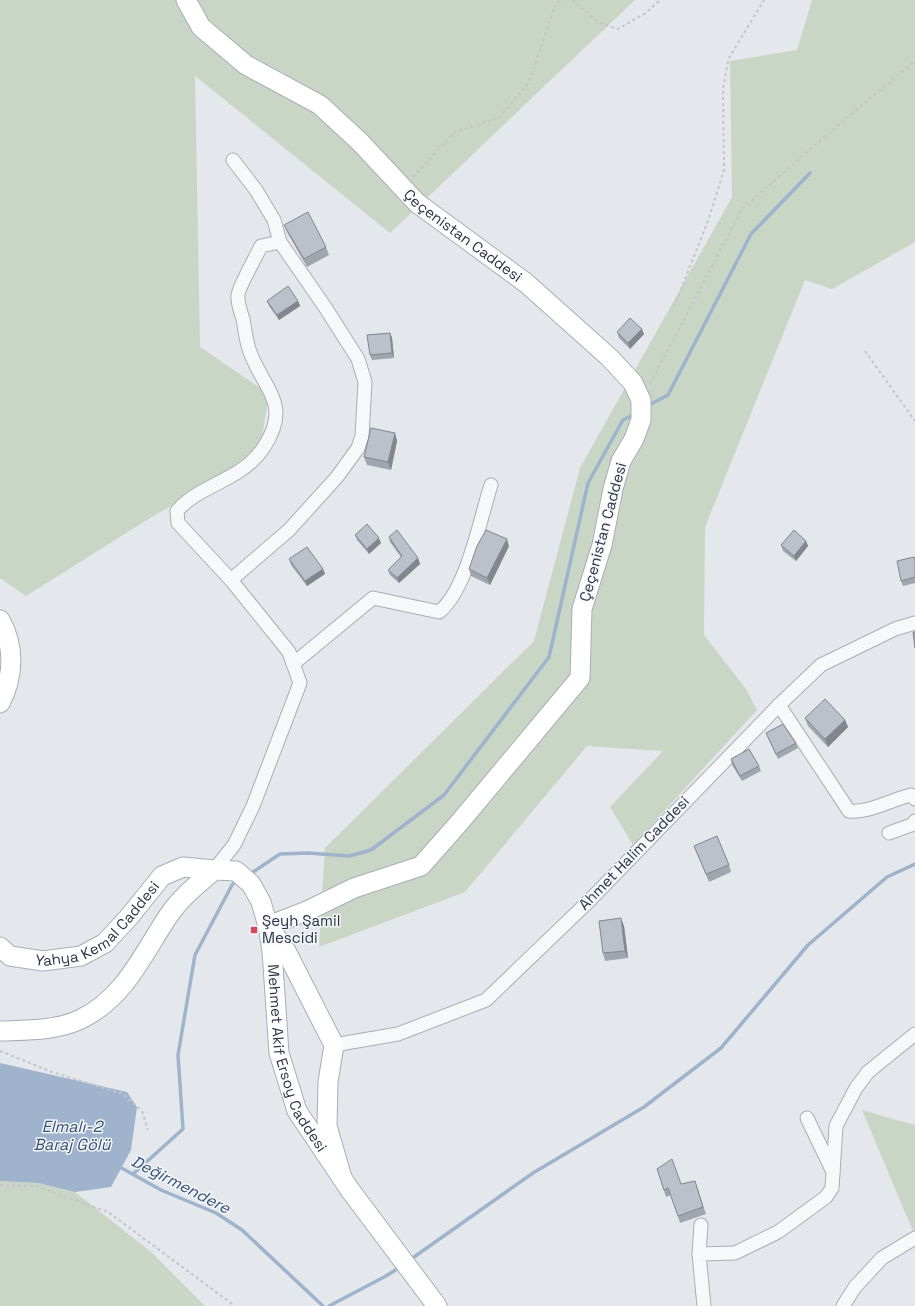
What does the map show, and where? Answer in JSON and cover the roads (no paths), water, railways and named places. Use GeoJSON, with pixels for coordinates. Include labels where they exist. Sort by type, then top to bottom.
{"type":"FeatureCollection","features":[{"type":"Feature","properties":{"kind":"street","name":"Çeçenistan Caddesi"},"geometry":{"type":"LineString","coordinates":[[186,0],[201,27],[246,65],[320,105],[360,142],[417,203],[526,283],[610,358],[633,383],[641,400],[641,420],[634,439],[621,461],[613,489],[602,545],[582,609],[580,678],[459,823],[421,866],[354,888],[309,910],[268,926]]}},
{"type":"Feature","properties":{"kind":"street"},"geometry":{"type":"LineString","coordinates":[[231,580],[289,530],[338,477],[358,448],[362,436],[365,382],[358,359],[325,307],[280,242],[274,220],[256,190],[233,160]]}},
{"type":"Feature","properties":{"kind":"street"},"geometry":{"type":"LineString","coordinates":[[0,1031],[48,1029],[81,1019],[113,997],[141,962],[169,915],[192,888],[214,870],[234,845],[253,806],[300,683],[289,652],[231,580],[178,523],[177,511],[184,503],[249,465],[263,448],[274,430],[276,417],[274,399],[250,352],[238,296],[261,246],[280,242]]}},
{"type":"Feature","properties":{"kind":"street"},"geometry":{"type":"LineString","coordinates":[[293,664],[373,598],[414,608],[439,612],[448,605],[463,576],[491,484]]}},
{"type":"Feature","properties":{"kind":"street"},"geometry":{"type":"LineString","coordinates":[[0,620],[12,655],[6,691],[0,703]]}},
{"type":"Feature","properties":{"kind":"street","name":"Ahmet Halim Caddesi"},"geometry":{"type":"LineString","coordinates":[[334,1045],[398,1034],[486,1000],[589,901],[778,705],[821,665],[895,630],[915,623]]}},
{"type":"Feature","properties":{"kind":"street"},"geometry":{"type":"LineString","coordinates":[[778,705],[849,811],[860,812],[896,798],[911,795],[915,799]]}},
{"type":"Feature","properties":{"kind":"street"},"geometry":{"type":"LineString","coordinates":[[889,833],[914,824],[915,820]]}},
{"type":"Feature","properties":{"kind":"street","name":"Yahya Kemal Caddesi"},"geometry":{"type":"LineString","coordinates":[[0,946],[10,956],[43,961],[81,956],[104,943],[129,917],[162,876],[183,867],[214,870]]}},
{"type":"Feature","properties":{"kind":"street","name":"Mehmet Akif Ersoy Caddesi"},"geometry":{"type":"LineString","coordinates":[[214,870],[236,871],[251,884],[261,902],[268,926],[272,951],[279,1053],[297,1110],[342,1178],[437,1306]]}},
{"type":"Feature","properties":{"kind":"street"},"geometry":{"type":"LineString","coordinates":[[268,926],[286,950],[334,1045],[328,1082],[327,1126],[342,1178]]}},
{"type":"Feature","properties":{"kind":"street"},"geometry":{"type":"LineString","coordinates":[[699,1254],[735,1252],[778,1232],[826,1197],[832,1188],[834,1174],[836,1126],[856,1088],[868,1072],[915,1034]]}},
{"type":"Feature","properties":{"kind":"street"},"geometry":{"type":"LineString","coordinates":[[807,1118],[834,1174]]}},
{"type":"Feature","properties":{"kind":"street"},"geometry":{"type":"LineString","coordinates":[[701,1225],[699,1254],[704,1306]]}},
{"type":"Feature","properties":{"kind":"street"},"geometry":{"type":"LineString","coordinates":[[843,1306],[855,1287],[882,1258],[915,1238]]}},
{"type":"Feature","properties":{"kind":"water","name":"Elmalı-2 Baraj Gölü"},"geometry":{"type":"Polygon","coordinates":[[[0,1063],[127,1092],[137,1107],[131,1150],[111,1187],[75,1192],[38,1183],[0,1181],[0,1063]]]}},
{"type":"Feature","properties":{"kind":"waterway"},"geometry":{"type":"LineString","coordinates":[[651,404],[668,395],[751,234],[810,173]]}},
{"type":"Feature","properties":{"kind":"waterway"},"geometry":{"type":"LineString","coordinates":[[253,872],[280,854],[308,853],[349,856],[371,850],[444,795],[549,657],[588,483],[623,420],[631,416]]}},
{"type":"Feature","properties":{"kind":"waterway"},"geometry":{"type":"LineString","coordinates":[[414,1257],[533,1173],[644,1107],[721,1048],[808,945],[887,877],[915,864]]}},
{"type":"Feature","properties":{"kind":"waterway"},"geometry":{"type":"LineString","coordinates":[[133,1174],[183,1129],[178,1055],[195,955],[234,883]]}},
{"type":"Feature","properties":{"kind":"waterway","name":"Değirmendere"},"geometry":{"type":"LineString","coordinates":[[118,1166],[161,1190],[216,1213],[242,1230],[323,1306]]}},
{"type":"Feature","properties":{"kind":"waterway"},"geometry":{"type":"LineString","coordinates":[[329,1306],[397,1269]]}},
{"type":"Feature","properties":{"kind":"place","name":"Şeyh Şamil Mescidi"},"geometry":{"type":"Point","coordinates":[254,930]}}]}
